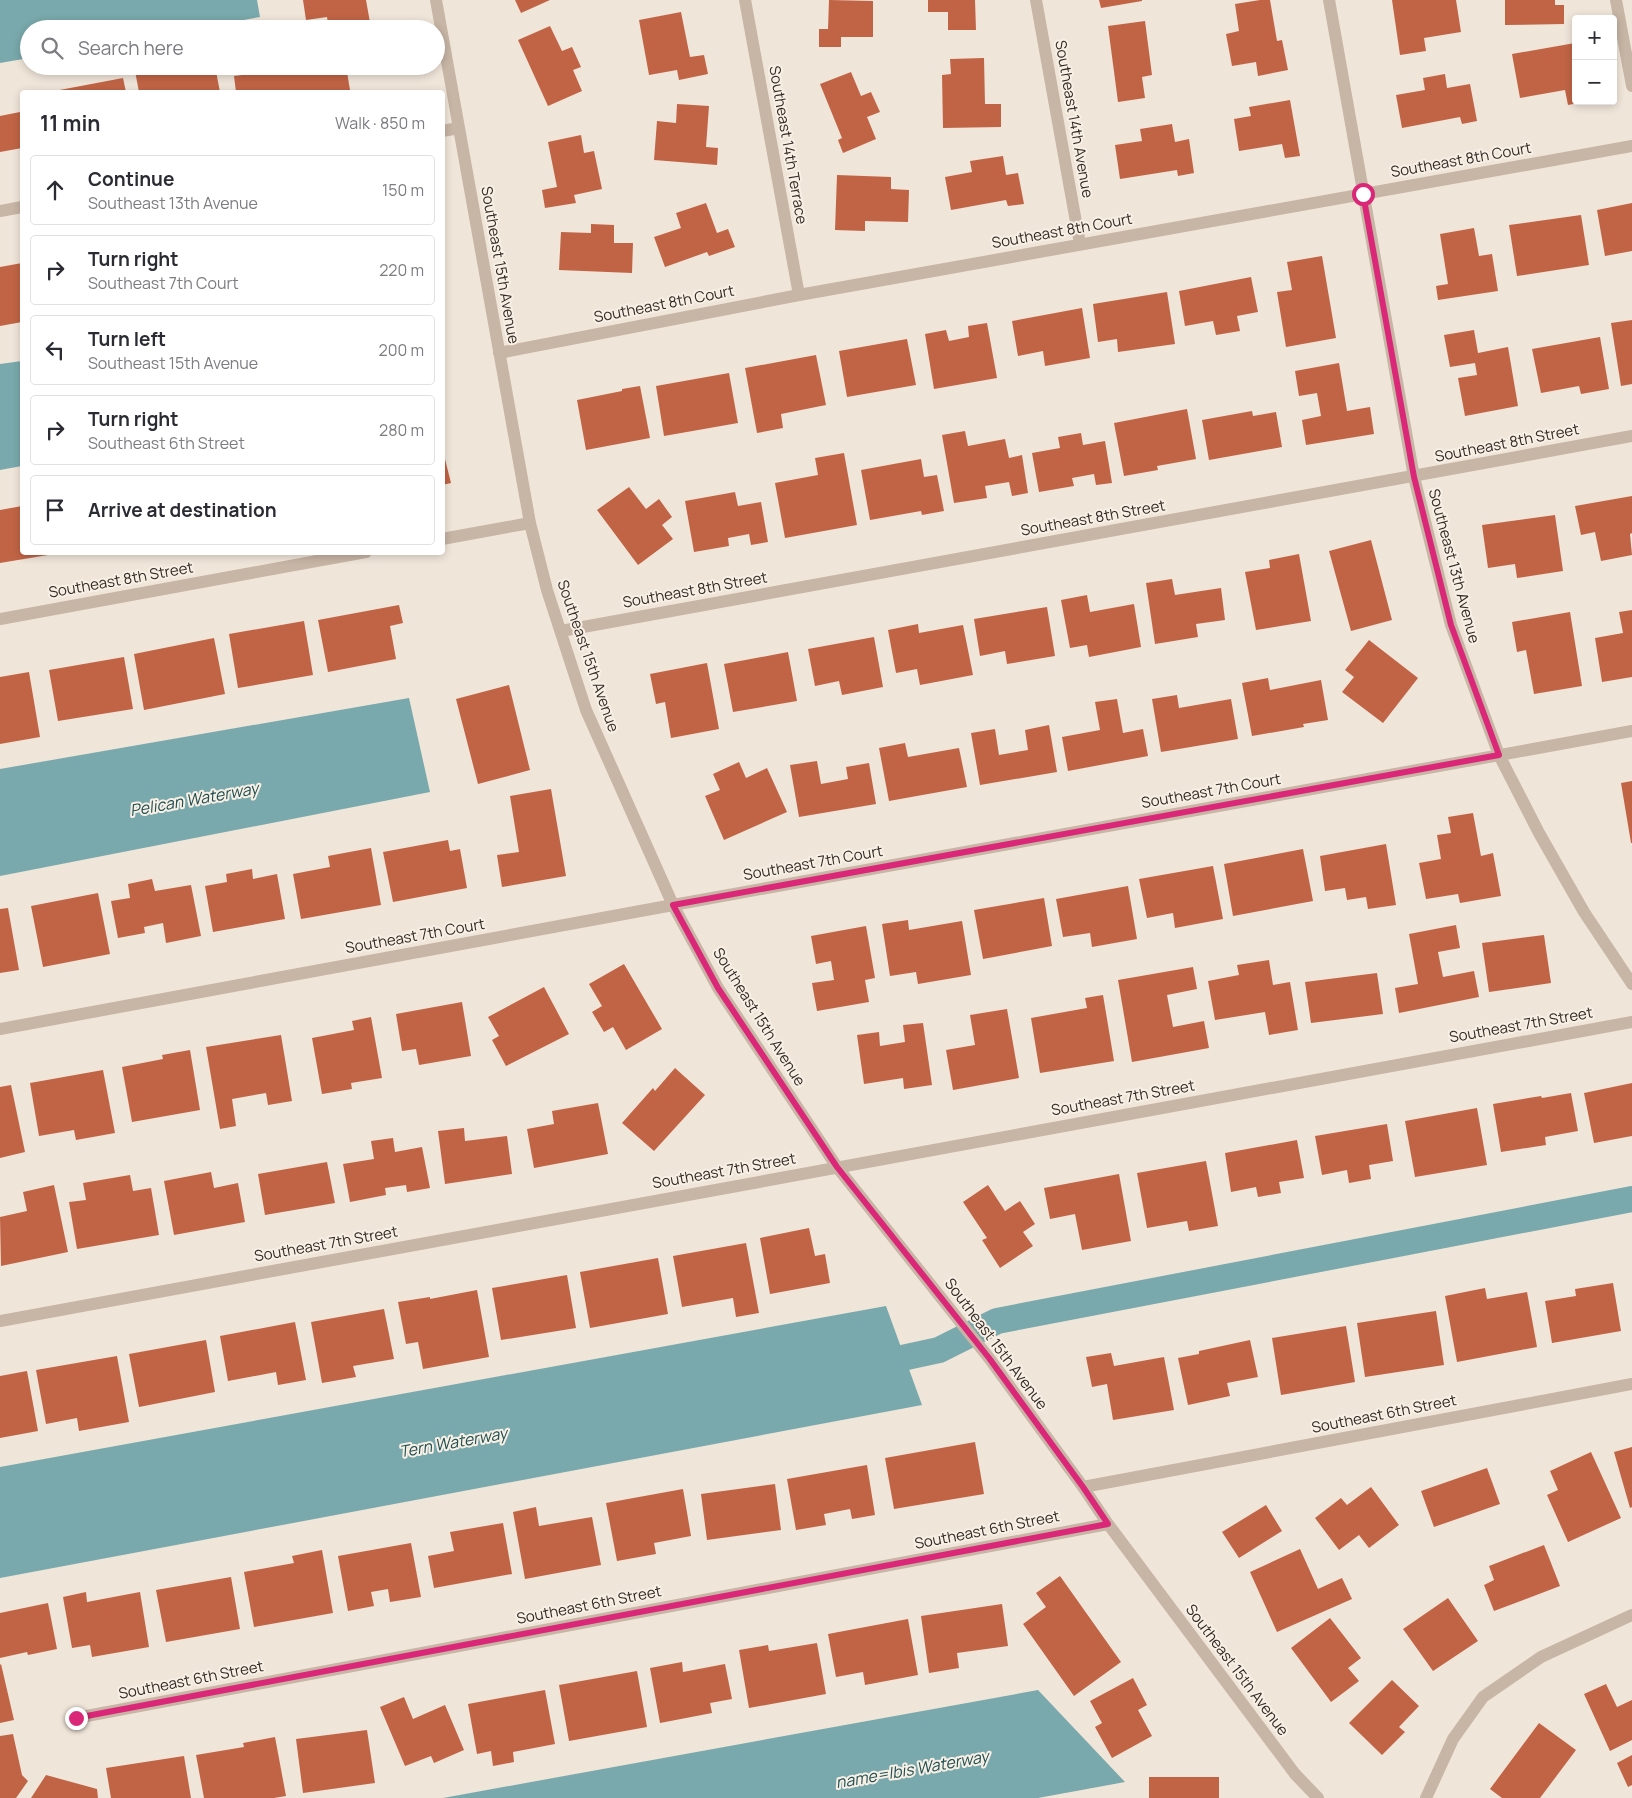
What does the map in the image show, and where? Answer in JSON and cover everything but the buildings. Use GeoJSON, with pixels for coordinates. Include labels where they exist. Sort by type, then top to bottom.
{"type":"FeatureCollection","features":[{"type":"Feature","properties":{"kind":"street","name":"Southeast 15th Avenue"},"geometry":{"type":"LineString","coordinates":[[436,0],[440,20]]}},
{"type":"Feature","properties":{"kind":"street","name":"Southeast 14th Terrace"},"geometry":{"type":"LineString","coordinates":[[745,0],[799,295]]}},
{"type":"Feature","properties":{"kind":"street","name":"Southeast 14th Avenue"},"geometry":{"type":"LineString","coordinates":[[1036,0],[1080,244]]}},
{"type":"Feature","properties":{"kind":"street","name":"Southeast 13th Avenue"},"geometry":{"type":"LineString","coordinates":[[1329,0],[1414,477],[1451,625],[1499,755],[1539,834],[1584,912],[1632,984]]}},
{"type":"Feature","properties":{"kind":"street"},"geometry":{"type":"LineString","coordinates":[[1616,0],[1632,86]]}},
{"type":"Feature","properties":{"kind":"street","name":"Southeast 15th Avenue"},"geometry":{"type":"LineString","coordinates":[[445,50],[530,523],[547,590],[586,710],[673,905],[718,988],[837,1167],[989,1358],[1108,1524],[1294,1774],[1318,1798]]}},
{"type":"Feature","properties":{"kind":"street"},"geometry":{"type":"LineString","coordinates":[[445,131],[459,128]]}},
{"type":"Feature","properties":{"kind":"street","name":"Southeast 8th Court"},"geometry":{"type":"LineString","coordinates":[[499,352],[799,295],[1632,146]]}},
{"type":"Feature","properties":{"kind":"street"},"geometry":{"type":"LineString","coordinates":[[0,211],[20,207]]}},
{"type":"Feature","properties":{"kind":"street","name":"Southeast 8th Street"},"geometry":{"type":"LineString","coordinates":[[561,631],[1632,436]]}},
{"type":"Feature","properties":{"kind":"street"},"geometry":{"type":"LineString","coordinates":[[445,538],[530,523]]}},
{"type":"Feature","properties":{"kind":"street","name":"Southeast 8th Street"},"geometry":{"type":"LineString","coordinates":[[0,619],[350,555]]}},
{"type":"Feature","properties":{"kind":"street","name":"Southeast 7th Court"},"geometry":{"type":"LineString","coordinates":[[0,1029],[1632,730]]}},
{"type":"Feature","properties":{"kind":"street","name":"Southeast 7th Street"},"geometry":{"type":"LineString","coordinates":[[0,1320],[1632,1022]]}},
{"type":"Feature","properties":{"kind":"street","name":"Southeast 6th Street"},"geometry":{"type":"LineString","coordinates":[[1083,1487],[1632,1384]]}},
{"type":"Feature","properties":{"kind":"street","name":"Southeast 6th Street"},"geometry":{"type":"LineString","coordinates":[[76,1718],[1108,1524]]}},
{"type":"Feature","properties":{"kind":"street"},"geometry":{"type":"LineString","coordinates":[[1426,1798],[1453,1739],[1483,1697],[1542,1657],[1632,1615]]}},
{"type":"Feature","properties":{"kind":"water"},"geometry":{"type":"Polygon","coordinates":[[[0,0],[257,0],[260,17],[244,20],[20,20],[20,60],[0,63],[0,0]]]}},
{"type":"Feature","properties":{"kind":"water"},"geometry":{"type":"Polygon","coordinates":[[[20,361],[20,466],[0,470],[0,364],[20,361]]]}},
{"type":"Feature","properties":{"kind":"water","name":"Pelican Waterway"},"geometry":{"type":"Polygon","coordinates":[[[409,698],[430,792],[0,876],[0,769],[409,698]]]}},
{"type":"Feature","properties":{"kind":"water","name":"Tern Waterway"},"geometry":{"type":"Polygon","coordinates":[[[886,1306],[922,1405],[0,1578],[0,1467],[886,1306]]]}},
{"type":"Feature","properties":{"kind":"water","name":"name=Ibis Waterway"},"geometry":{"type":"Polygon","coordinates":[[[1038,1690],[1125,1782],[1038,1798],[443,1798],[1038,1690]]]}},
{"type":"Feature","properties":{"kind":"waterway"},"geometry":{"type":"LineString","coordinates":[[870,1365],[939,1350],[997,1321],[1632,1199]]}},
{"type":"Feature","properties":{"kind":"route"},"geometry":{"type":"LineString","coordinates":[[76,1718],[1108,1524],[989,1358],[837,1167],[718,988],[673,905],[1499,755],[1451,625],[1414,477],[1363,194]]}}]}
